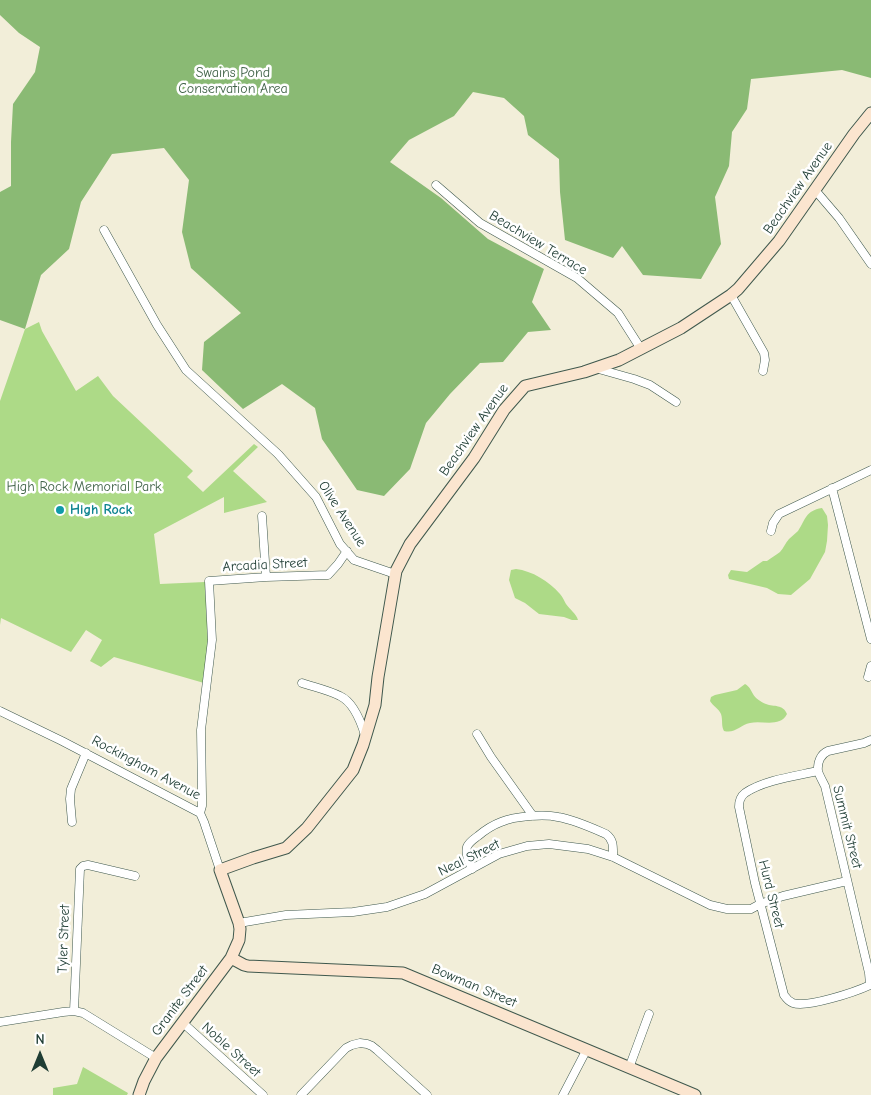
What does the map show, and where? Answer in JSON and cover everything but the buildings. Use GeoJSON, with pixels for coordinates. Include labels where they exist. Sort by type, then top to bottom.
{"type":"FeatureCollection","features":[{"type":"Feature","properties":{"kind":"street","name":"Beachview Avenue"},"geometry":{"type":"LineString","coordinates":[[395,574],[410,544],[474,458],[504,410],[525,386],[584,372],[619,360],[681,328],[731,295],[779,242],[854,134],[871,113]]}},
{"type":"Feature","properties":{"kind":"street","name":"Beachview Terrace"},"geometry":{"type":"LineString","coordinates":[[436,185],[480,223],[577,278],[618,313],[641,349]]}},
{"type":"Feature","properties":{"kind":"street"},"geometry":{"type":"LineString","coordinates":[[815,190],[839,218],[871,264]]}},
{"type":"Feature","properties":{"kind":"street","name":"Olive Avenue"},"geometry":{"type":"LineString","coordinates":[[104,230],[157,325],[186,370],[278,454],[316,497],[340,544],[354,560],[395,574]]}},
{"type":"Feature","properties":{"kind":"street"},"geometry":{"type":"LineString","coordinates":[[731,295],[764,353],[763,371]]}},
{"type":"Feature","properties":{"kind":"street"},"geometry":{"type":"LineString","coordinates":[[595,368],[650,385],[676,402]]}},
{"type":"Feature","properties":{"kind":"street"},"geometry":{"type":"LineString","coordinates":[[771,531],[773,523],[779,514],[871,470]]}},
{"type":"Feature","properties":{"kind":"street"},"geometry":{"type":"LineString","coordinates":[[832,488],[871,640]]}},
{"type":"Feature","properties":{"kind":"street"},"geometry":{"type":"LineString","coordinates":[[262,516],[266,577]]}},
{"type":"Feature","properties":{"kind":"street","name":"Arcadia Street"},"geometry":{"type":"LineString","coordinates":[[200,813],[202,806],[201,730],[212,640],[209,580],[328,575],[346,551]]}},
{"type":"Feature","properties":{"kind":"street"},"geometry":{"type":"LineString","coordinates":[[220,870],[286,848],[307,828],[353,770],[366,737],[375,706],[378,676],[395,574]]}},
{"type":"Feature","properties":{"kind":"street"},"geometry":{"type":"LineString","coordinates":[[868,677],[871,666]]}},
{"type":"Feature","properties":{"kind":"street"},"geometry":{"type":"LineString","coordinates":[[302,682],[342,696],[355,711],[366,737]]}},
{"type":"Feature","properties":{"kind":"street","name":"Rockingham Avenue"},"geometry":{"type":"LineString","coordinates":[[0,711],[200,813],[239,923]]}},
{"type":"Feature","properties":{"kind":"street"},"geometry":{"type":"LineString","coordinates":[[477,734],[491,758],[533,816]]}},
{"type":"Feature","properties":{"kind":"street","name":"Summit Street"},"geometry":{"type":"LineString","coordinates":[[787,999],[794,1003],[805,1003],[832,998],[870,985],[869,973],[824,786],[818,771],[820,757],[823,753],[871,740]]}},
{"type":"Feature","properties":{"kind":"street"},"geometry":{"type":"LineString","coordinates":[[72,822],[71,789],[86,754]]}},
{"type":"Feature","properties":{"kind":"street","name":"Hurd Street"},"geometry":{"type":"LineString","coordinates":[[787,999],[784,994],[760,904],[738,807],[739,801],[744,794],[762,785],[818,771]]}},
{"type":"Feature","properties":{"kind":"street"},"geometry":{"type":"LineString","coordinates":[[472,869],[467,855],[467,847],[472,840],[503,821],[533,816],[557,817],[571,820],[606,834],[612,842],[613,857]]}},
{"type":"Feature","properties":{"kind":"street","name":"Neal Street"},"geometry":{"type":"LineString","coordinates":[[239,923],[286,915],[353,912],[387,907],[425,894],[500,854],[527,846],[549,844],[588,849],[613,857],[710,905],[727,909],[752,909],[760,904],[783,896],[847,881]]}},
{"type":"Feature","properties":{"kind":"street","name":"Tyler Street"},"geometry":{"type":"LineString","coordinates":[[74,1011],[80,869],[88,865],[135,876]]}},
{"type":"Feature","properties":{"kind":"street","name":"Granite Street"},"geometry":{"type":"LineString","coordinates":[[139,1095],[156,1058],[230,958],[240,933],[239,923]]}},
{"type":"Feature","properties":{"kind":"street","name":"Bowman Street"},"geometry":{"type":"LineString","coordinates":[[230,958],[248,966],[402,973],[587,1049],[676,1091],[695,1095]]}},
{"type":"Feature","properties":{"kind":"street"},"geometry":{"type":"LineString","coordinates":[[0,1022],[63,1012],[74,1011],[83,1013],[156,1058]]}},
{"type":"Feature","properties":{"kind":"street"},"geometry":{"type":"LineString","coordinates":[[629,1068],[649,1014]]}},
{"type":"Feature","properties":{"kind":"street","name":"Noble Street"},"geometry":{"type":"LineString","coordinates":[[183,1023],[263,1095]]}},
{"type":"Feature","properties":{"kind":"street"},"geometry":{"type":"LineString","coordinates":[[301,1095],[346,1048],[360,1043],[367,1044],[377,1050],[427,1095]]}},
{"type":"Feature","properties":{"kind":"street"},"geometry":{"type":"LineString","coordinates":[[563,1095],[587,1049]]}},
{"type":"Feature","properties":{"kind":"green space","name":"Swains Pond Conservation Area"},"geometry":{"type":"Polygon","coordinates":[[[0,0],[871,0],[871,78],[842,70],[751,79],[747,109],[732,132],[729,166],[715,197],[721,244],[701,279],[643,275],[622,246],[613,258],[565,240],[559,159],[528,135],[524,116],[504,98],[473,92],[454,116],[409,140],[390,162],[441,198],[488,239],[544,269],[532,302],[551,330],[528,332],[503,362],[480,363],[450,394],[426,423],[410,469],[384,496],[357,490],[322,439],[315,408],[282,384],[243,409],[202,370],[204,342],[241,313],[191,268],[182,232],[189,180],[164,148],[112,154],[81,202],[69,249],[41,275],[25,329],[0,320],[0,192],[11,186],[13,104],[35,72],[40,47],[19,33],[0,15],[0,0]]]}},
{"type":"Feature","properties":{"kind":"green space","name":"High Rock Memorial Park"},"geometry":{"type":"Polygon","coordinates":[[[39,322],[42,331],[76,391],[98,376],[113,396],[193,471],[187,477],[203,492],[254,444],[258,447],[233,471],[267,502],[224,513],[224,497],[154,534],[160,584],[205,582],[208,642],[204,683],[114,657],[101,667],[90,661],[102,640],[86,630],[71,652],[1,618],[0,625],[0,401],[25,329],[39,322]]]}},
{"type":"Feature","properties":{"kind":"green space"},"geometry":{"type":"Polygon","coordinates":[[[822,508],[827,516],[828,525],[825,552],[810,579],[791,595],[778,594],[767,588],[729,579],[728,575],[731,570],[747,572],[780,552],[798,531],[809,513],[822,508]]]}},
{"type":"Feature","properties":{"kind":"green space"},"geometry":{"type":"Polygon","coordinates":[[[516,569],[534,574],[551,585],[561,595],[578,620],[539,614],[515,598],[509,580],[511,570],[516,569]]]}},
{"type":"Feature","properties":{"kind":"green space"},"geometry":{"type":"Polygon","coordinates":[[[745,684],[760,701],[783,709],[787,714],[784,718],[770,723],[750,723],[728,732],[724,731],[721,714],[710,701],[711,697],[737,690],[745,684]]]}},
{"type":"Feature","properties":{"kind":"green space"},"geometry":{"type":"Polygon","coordinates":[[[83,1067],[128,1093],[127,1095],[53,1095],[53,1088],[77,1084],[83,1067]]]}},
{"type":"Feature","properties":{"kind":"place","name":"High Rock"},"geometry":{"type":"Point","coordinates":[60,510]}}]}
